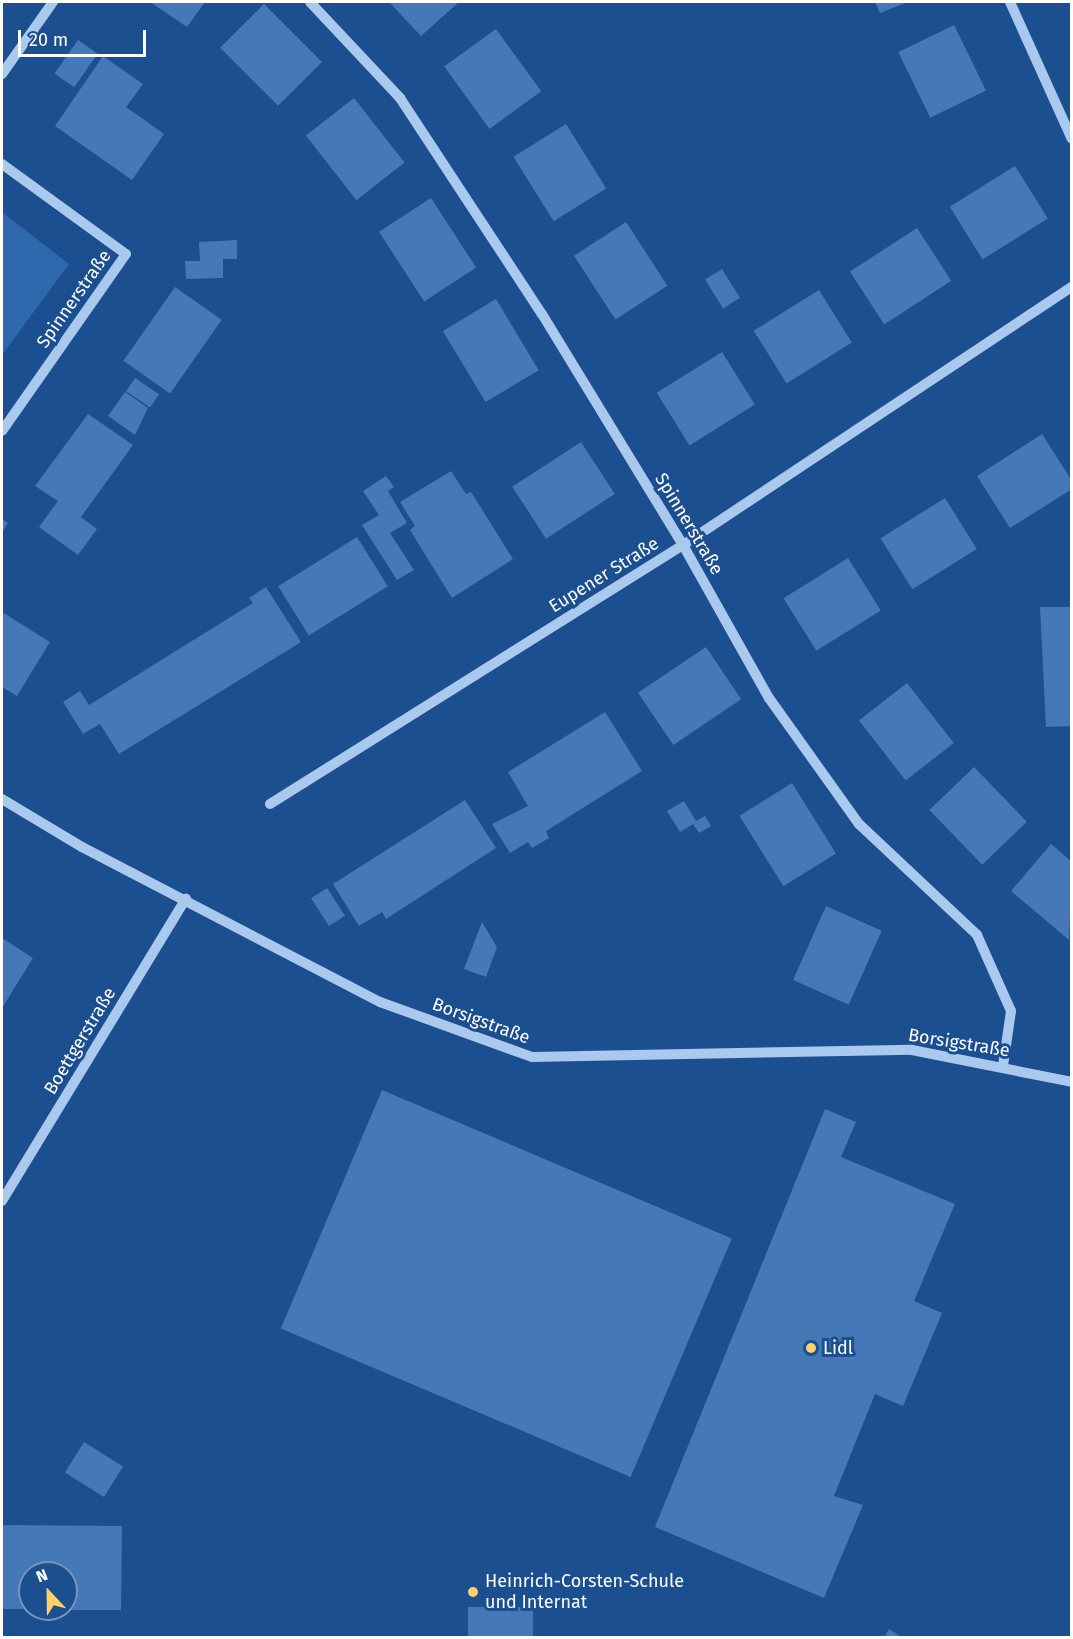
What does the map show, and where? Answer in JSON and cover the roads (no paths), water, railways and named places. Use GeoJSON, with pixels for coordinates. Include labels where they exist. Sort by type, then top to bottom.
{"type":"FeatureCollection","features":[{"type":"Feature","properties":{"kind":"street"},"geometry":{"type":"LineString","coordinates":[[2,74],[52,2]]}},
{"type":"Feature","properties":{"kind":"street","name":"Spinnerstraße"},"geometry":{"type":"LineString","coordinates":[[310,2],[400,98],[542,314],[683,545],[769,698],[859,824],[977,935],[1011,1011],[1003,1066]]}},
{"type":"Feature","properties":{"kind":"street"},"geometry":{"type":"LineString","coordinates":[[1010,2],[1071,139]]}},
{"type":"Feature","properties":{"kind":"street","name":"Spinnerstraße"},"geometry":{"type":"LineString","coordinates":[[2,164],[126,254],[2,431]]}},
{"type":"Feature","properties":{"kind":"street","name":"Eupener Straße"},"geometry":{"type":"LineString","coordinates":[[270,804],[683,545],[1071,287]]}},
{"type":"Feature","properties":{"kind":"street","name":"Borsigstraße"},"geometry":{"type":"LineString","coordinates":[[2,799],[82,847],[186,898],[380,1002],[532,1057],[912,1050],[1003,1066],[1071,1082]]}},
{"type":"Feature","properties":{"kind":"street","name":"Boettgerstraße"},"geometry":{"type":"LineString","coordinates":[[2,1201],[186,898]]}},
{"type":"Feature","properties":{"kind":"place","name":"Lidl"},"geometry":{"type":"Point","coordinates":[811,1348]}},
{"type":"Feature","properties":{"kind":"place","name":"Heinrich-Corsten-Schule und Internat"},"geometry":{"type":"Point","coordinates":[473,1592]}}]}
